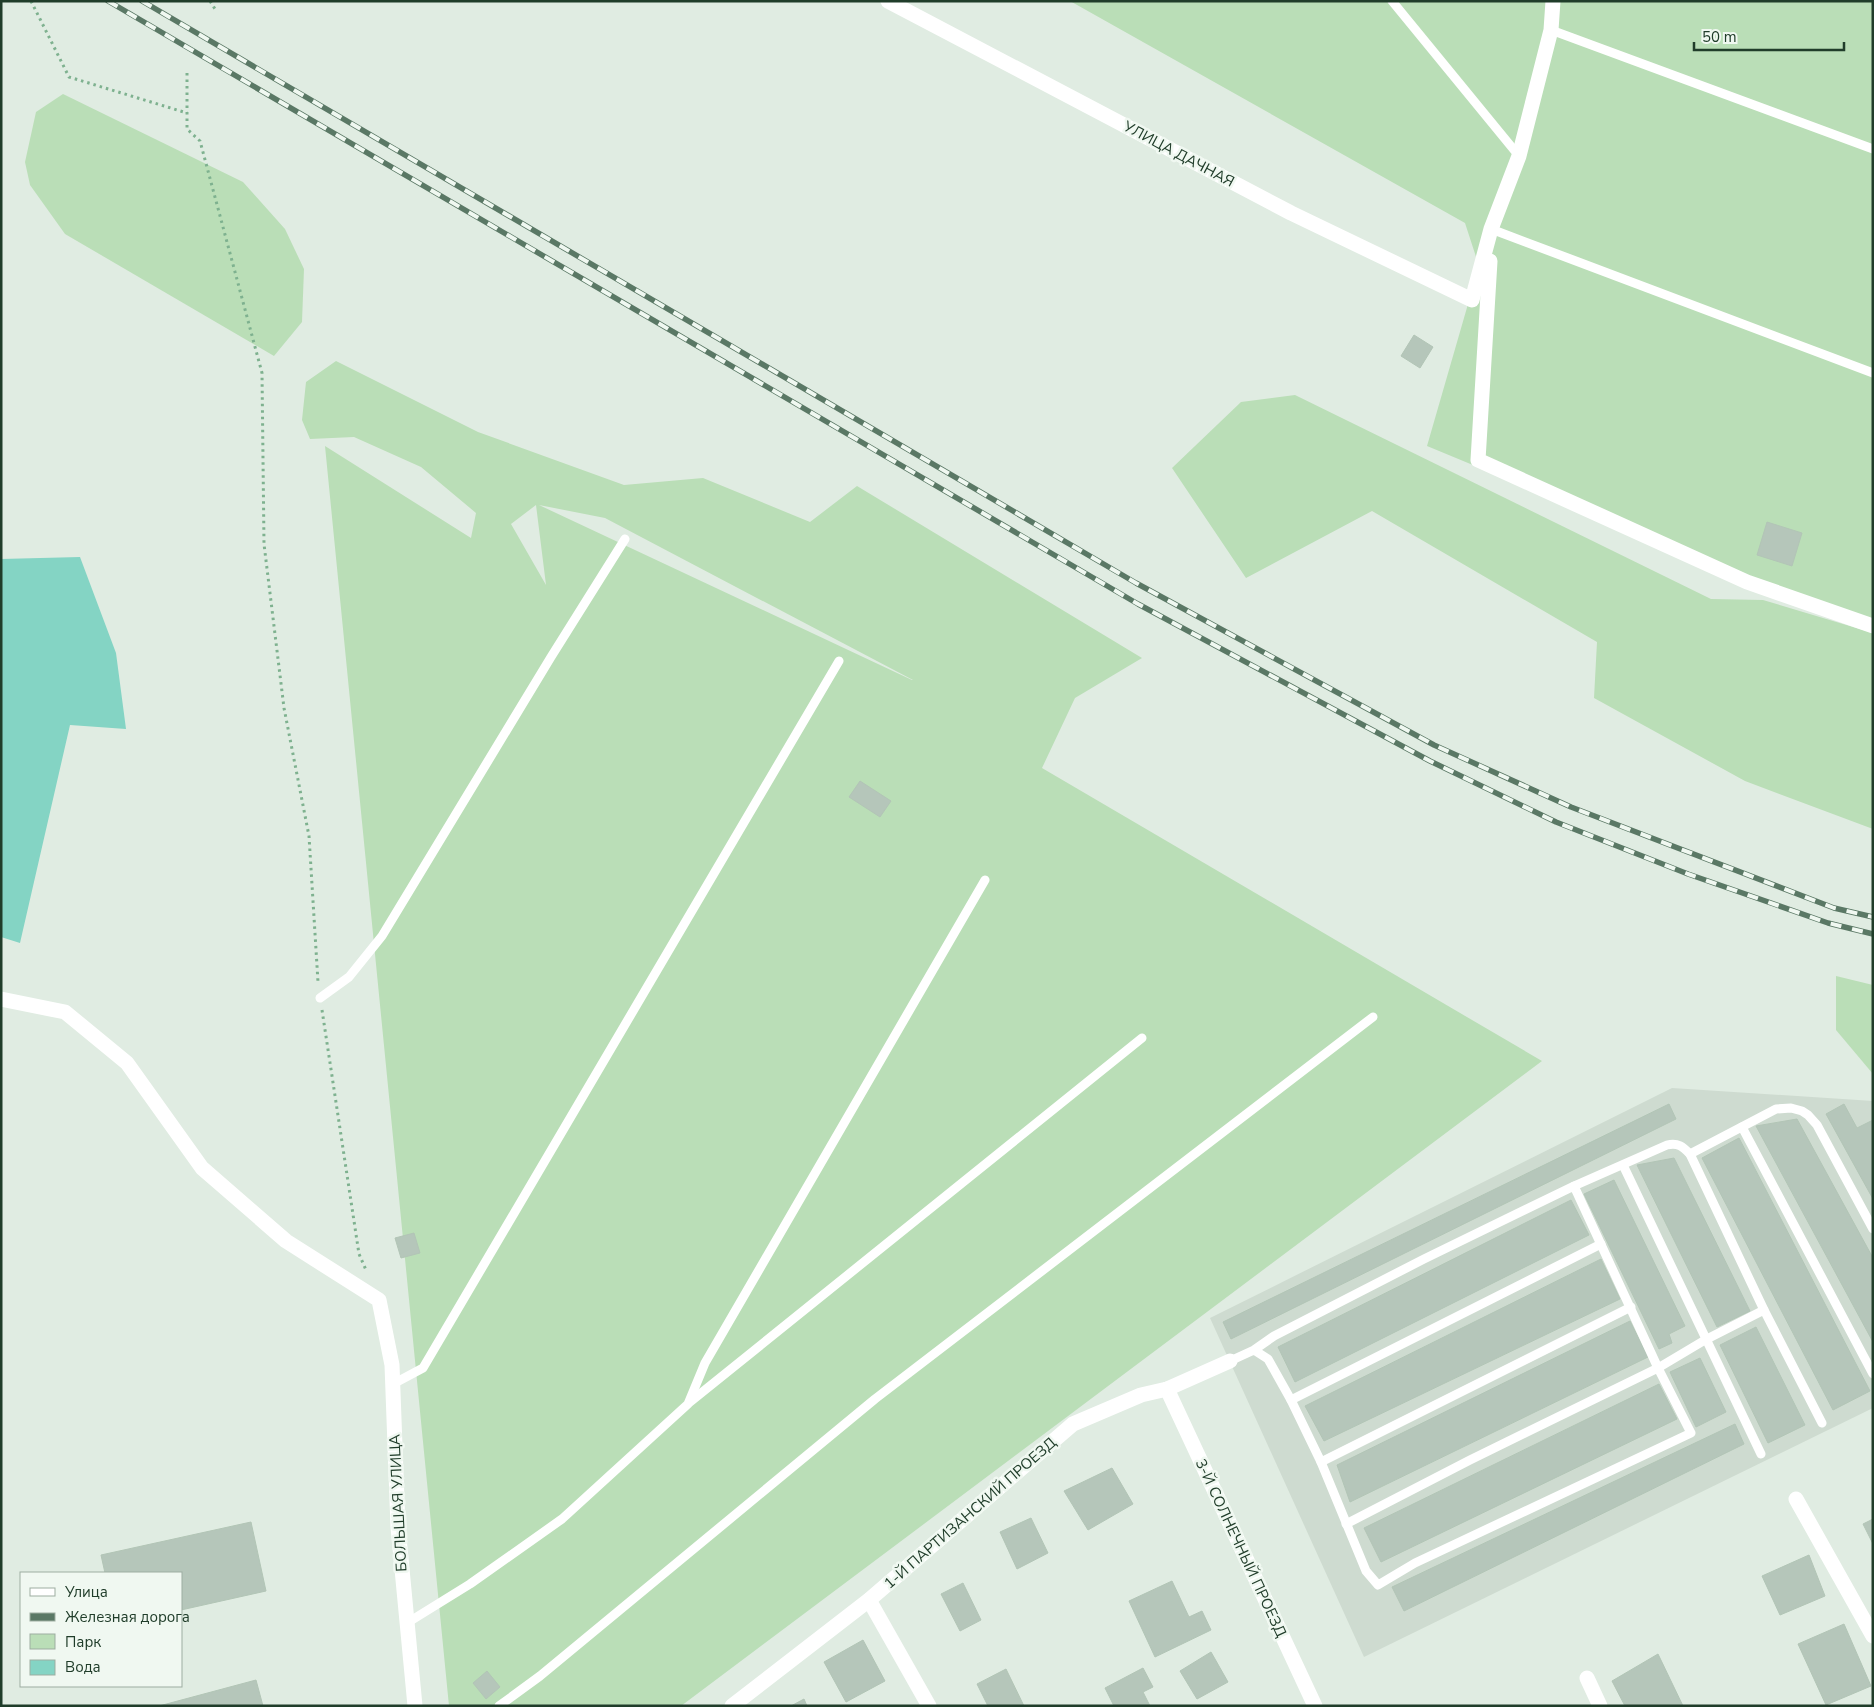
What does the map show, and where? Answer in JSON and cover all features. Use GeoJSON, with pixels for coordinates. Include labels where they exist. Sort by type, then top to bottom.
{"type":"FeatureCollection","features":[{"type":"Feature","properties":{"kind":"street","name":"УЛИЦА ДАЧНАЯ"},"geometry":{"type":"LineString","coordinates":[[888,1],[1291,214],[1472,300],[1492,229]]}},
{"type":"Feature","properties":{"kind":"street"},"geometry":{"type":"LineString","coordinates":[[1554,1],[1551,30],[1519,156],[1492,229],[1478,460],[1747,582],[1873,626]]}},
{"type":"Feature","properties":{"kind":"street","name":"БОЛЬШАЯ УЛИЦА"},"geometry":{"type":"LineString","coordinates":[[1,999],[65,1012],[127,1063],[202,1168],[286,1241],[379,1300],[392,1365],[398,1527],[414,1706]]}},
{"type":"Feature","properties":{"kind":"street","name":"1-Й ПАРТИЗАНСКИЙ ПРОЕЗД"},"geometry":{"type":"LineString","coordinates":[[732,1706],[869,1600],[1073,1424],[1141,1395],[1167,1389],[1230,1362]]}},
{"type":"Feature","properties":{"kind":"street","name":"3-Й СОЛНЕЧНЫЙ ПРОЕЗД"},"geometry":{"type":"LineString","coordinates":[[1167,1389],[1316,1706]]}},
{"type":"Feature","properties":{"kind":"street"},"geometry":{"type":"LineString","coordinates":[[1796,1500],[1873,1636]]}},
{"type":"Feature","properties":{"kind":"street"},"geometry":{"type":"LineString","coordinates":[[869,1600],[929,1706]]}},
{"type":"Feature","properties":{"kind":"street"},"geometry":{"type":"LineString","coordinates":[[1587,1678],[1600,1706]]}},
{"type":"Feature","properties":{"kind":"lane"},"geometry":{"type":"LineString","coordinates":[[1392,1],[1519,156]]}},
{"type":"Feature","properties":{"kind":"lane"},"geometry":{"type":"LineString","coordinates":[[1551,30],[1873,149]]}},
{"type":"Feature","properties":{"kind":"lane"},"geometry":{"type":"LineString","coordinates":[[1492,229],[1873,373]]}},
{"type":"Feature","properties":{"kind":"lane"},"geometry":{"type":"LineString","coordinates":[[320,998],[349,977],[382,936],[551,657],[625,539]]}},
{"type":"Feature","properties":{"kind":"lane"},"geometry":{"type":"LineString","coordinates":[[393,1384],[423,1368],[840,661]]}},
{"type":"Feature","properties":{"kind":"lane"},"geometry":{"type":"LineString","coordinates":[[688,1404],[705,1362],[985,880]]}},
{"type":"Feature","properties":{"kind":"lane"},"geometry":{"type":"LineString","coordinates":[[499,1706],[540,1676],[876,1399],[1373,1017]]}},
{"type":"Feature","properties":{"kind":"lane"},"geometry":{"type":"LineString","coordinates":[[407,1623],[470,1584],[562,1519],[688,1404],[1142,1038]]}},
{"type":"Feature","properties":{"kind":"lane"},"geometry":{"type":"LineString","coordinates":[[1690,1154],[1776,1109],[1791,1108],[1808,1115],[1824,1136],[1873,1229]]}},
{"type":"Feature","properties":{"kind":"lane"},"geometry":{"type":"LineString","coordinates":[[1742,1127],[1873,1374]]}},
{"type":"Feature","properties":{"kind":"lane"},"geometry":{"type":"LineString","coordinates":[[1230,1362],[1254,1350],[1274,1336],[1424,1259],[1574,1186],[1674,1144],[1679,1145],[1690,1154],[1764,1310],[1822,1423]]}},
{"type":"Feature","properties":{"kind":"lane"},"geometry":{"type":"LineString","coordinates":[[1623,1165],[1760,1454]]}},
{"type":"Feature","properties":{"kind":"lane"},"geometry":{"type":"LineString","coordinates":[[1254,1350],[1268,1359],[1291,1400],[1321,1462],[1366,1571],[1378,1585],[1415,1563],[1691,1433],[1658,1368],[1574,1186]]}},
{"type":"Feature","properties":{"kind":"lane"},"geometry":{"type":"LineString","coordinates":[[1291,1400],[1601,1244]]}},
{"type":"Feature","properties":{"kind":"lane"},"geometry":{"type":"LineString","coordinates":[[1321,1462],[1631,1307]]}},
{"type":"Feature","properties":{"kind":"lane"},"geometry":{"type":"LineString","coordinates":[[1346,1524],[1470,1460],[1658,1368],[1705,1340],[1764,1310]]}},
{"type":"Feature","properties":{"kind":"path"},"geometry":{"type":"LineString","coordinates":[[31,1],[69,77],[187,113]]}},
{"type":"Feature","properties":{"kind":"path"},"geometry":{"type":"LineString","coordinates":[[210,1],[215,10]]}},
{"type":"Feature","properties":{"kind":"path"},"geometry":{"type":"LineString","coordinates":[[187,73],[187,129],[200,141],[262,373],[264,544],[284,708],[309,836],[320,998],[359,1254],[367,1273]]}},
{"type":"Feature","properties":{"kind":"shaded area"},"geometry":{"type":"Polygon","coordinates":[[[1672,1088],[1873,1101],[1873,1408],[1364,1657],[1210,1318],[1672,1088]]]}},
{"type":"Feature","properties":{"kind":"green space"},"geometry":{"type":"Polygon","coordinates":[[[1070,1],[1873,1],[1873,631],[1427,446],[1479,266],[1465,223],[1070,1]]]}},
{"type":"Feature","properties":{"kind":"green space"},"geometry":{"type":"Polygon","coordinates":[[[63,94],[243,182],[285,229],[304,269],[302,322],[274,356],[65,234],[30,185],[25,162],[36,112],[63,94]]]}},
{"type":"Feature","properties":{"kind":"green space"},"geometry":{"type":"Polygon","coordinates":[[[336,361],[478,432],[624,485],[703,478],[810,522],[857,486],[1142,658],[1075,698],[1042,768],[1542,1061],[681,1706],[449,1706],[325,446],[471,538],[476,513],[421,467],[354,437],[310,439],[302,420],[306,382],[336,361]],[[536,505],[511,524],[546,585],[536,505]],[[539,505],[912,680],[913,680],[605,518],[539,505]]]}},
{"type":"Feature","properties":{"kind":"green space"},"geometry":{"type":"Polygon","coordinates":[[[1295,395],[1711,599],[1763,600],[1873,633],[1873,829],[1745,781],[1594,698],[1597,642],[1372,511],[1246,578],[1172,468],[1241,402],[1295,395]]]}},
{"type":"Feature","properties":{"kind":"green space"},"geometry":{"type":"Polygon","coordinates":[[[1836,976],[1873,985],[1873,1074],[1836,1030],[1836,976]]]}},
{"type":"Feature","properties":{"kind":"water"},"geometry":{"type":"Polygon","coordinates":[[[80,557],[116,653],[126,729],[70,725],[20,943],[1,937],[1,559],[80,557]]]}},
{"type":"Feature","properties":{"kind":"building"},"geometry":{"type":"Polygon","coordinates":[[[1414,335],[1433,347],[1420,368],[1401,356],[1414,335]]]}},
{"type":"Feature","properties":{"kind":"building"},"geometry":{"type":"Polygon","coordinates":[[[1767,522],[1802,533],[1792,566],[1757,555],[1767,522]]]}},
{"type":"Feature","properties":{"kind":"building"},"geometry":{"type":"Polygon","coordinates":[[[860,781],[891,801],[880,817],[849,797],[860,781]]]}},
{"type":"Feature","properties":{"kind":"building"},"geometry":{"type":"Polygon","coordinates":[[[1669,1104],[1676,1119],[1231,1339],[1223,1322],[1669,1104]]]}},
{"type":"Feature","properties":{"kind":"building"},"geometry":{"type":"Polygon","coordinates":[[[1844,1104],[1857,1128],[1873,1120],[1873,1199],[1826,1114],[1844,1104]]]}},
{"type":"Feature","properties":{"kind":"building"},"geometry":{"type":"Polygon","coordinates":[[[1797,1119],[1873,1258],[1873,1342],[1756,1126],[1797,1119]]]}},
{"type":"Feature","properties":{"kind":"building"},"geometry":{"type":"Polygon","coordinates":[[[1739,1138],[1870,1391],[1833,1410],[1702,1158],[1739,1138]]]}},
{"type":"Feature","properties":{"kind":"building"},"geometry":{"type":"Polygon","coordinates":[[[1674,1158],[1750,1311],[1717,1327],[1637,1165],[1674,1158]]]}},
{"type":"Feature","properties":{"kind":"building"},"geometry":{"type":"Polygon","coordinates":[[[1614,1180],[1685,1326],[1669,1334],[1672,1343],[1659,1349],[1584,1194],[1614,1180]]]}},
{"type":"Feature","properties":{"kind":"building"},"geometry":{"type":"Polygon","coordinates":[[[1571,1200],[1589,1235],[1295,1382],[1278,1347],[1571,1200]]]}},
{"type":"Feature","properties":{"kind":"building"},"geometry":{"type":"Polygon","coordinates":[[[414,1233],[420,1253],[401,1258],[395,1238],[414,1233]]]}},
{"type":"Feature","properties":{"kind":"building"},"geometry":{"type":"Polygon","coordinates":[[[1601,1259],[1620,1299],[1324,1441],[1305,1406],[1601,1259]]]}},
{"type":"Feature","properties":{"kind":"building"},"geometry":{"type":"Polygon","coordinates":[[[1630,1321],[1648,1357],[1350,1502],[1337,1465],[1630,1321]]]}},
{"type":"Feature","properties":{"kind":"building"},"geometry":{"type":"Polygon","coordinates":[[[1756,1327],[1805,1425],[1768,1443],[1720,1345],[1756,1327]]]}},
{"type":"Feature","properties":{"kind":"building"},"geometry":{"type":"Polygon","coordinates":[[[1700,1358],[1726,1412],[1696,1427],[1670,1372],[1700,1358]]]}},
{"type":"Feature","properties":{"kind":"building"},"geometry":{"type":"Polygon","coordinates":[[[1659,1384],[1677,1419],[1381,1562],[1364,1528],[1659,1384]]]}},
{"type":"Feature","properties":{"kind":"building"},"geometry":{"type":"Polygon","coordinates":[[[1735,1424],[1744,1444],[1404,1611],[1392,1587],[1735,1424]]]}},
{"type":"Feature","properties":{"kind":"building"},"geometry":{"type":"Polygon","coordinates":[[[1112,1468],[1133,1504],[1088,1530],[1064,1491],[1112,1468]]]}},
{"type":"Feature","properties":{"kind":"building"},"geometry":{"type":"Polygon","coordinates":[[[1031,1518],[1048,1553],[1017,1569],[1000,1532],[1031,1518]]]}},
{"type":"Feature","properties":{"kind":"building"},"geometry":{"type":"Polygon","coordinates":[[[1873,1519],[1873,1544],[1863,1524],[1873,1519]]]}},
{"type":"Feature","properties":{"kind":"building"},"geometry":{"type":"Polygon","coordinates":[[[251,1522],[266,1591],[182,1610],[182,1572],[105,1572],[101,1555],[251,1522]]]}},
{"type":"Feature","properties":{"kind":"building"},"geometry":{"type":"Polygon","coordinates":[[[1809,1555],[1825,1596],[1780,1615],[1762,1576],[1809,1555]]]}},
{"type":"Feature","properties":{"kind":"building"},"geometry":{"type":"Polygon","coordinates":[[[1172,1581],[1189,1617],[1202,1611],[1211,1630],[1155,1657],[1129,1601],[1172,1581]]]}},
{"type":"Feature","properties":{"kind":"building"},"geometry":{"type":"Polygon","coordinates":[[[963,1583],[981,1620],[960,1631],[941,1594],[963,1583]]]}},
{"type":"Feature","properties":{"kind":"building"},"geometry":{"type":"Polygon","coordinates":[[[1844,1624],[1871,1686],[1826,1705],[1798,1644],[1844,1624]]]}},
{"type":"Feature","properties":{"kind":"building"},"geometry":{"type":"Polygon","coordinates":[[[863,1640],[885,1681],[846,1702],[824,1662],[863,1640]]]}},
{"type":"Feature","properties":{"kind":"building"},"geometry":{"type":"Polygon","coordinates":[[[1211,1652],[1228,1682],[1197,1699],[1180,1671],[1211,1652]]]}},
{"type":"Feature","properties":{"kind":"building"},"geometry":{"type":"Polygon","coordinates":[[[1658,1654],[1683,1706],[1625,1706],[1612,1681],[1658,1654]]]}},
{"type":"Feature","properties":{"kind":"building"},"geometry":{"type":"Polygon","coordinates":[[[1143,1668],[1153,1687],[1143,1692],[1150,1706],[1114,1706],[1105,1688],[1143,1668]]]}},
{"type":"Feature","properties":{"kind":"building"},"geometry":{"type":"Polygon","coordinates":[[[1006,1669],[1024,1706],[988,1706],[977,1684],[1006,1669]]]}},
{"type":"Feature","properties":{"kind":"building"},"geometry":{"type":"Polygon","coordinates":[[[487,1671],[500,1687],[486,1699],[473,1683],[487,1671]]]}},
{"type":"Feature","properties":{"kind":"building"},"geometry":{"type":"Polygon","coordinates":[[[256,1680],[263,1706],[159,1706],[256,1680]]]}},
{"type":"Feature","properties":{"kind":"building"},"geometry":{"type":"Polygon","coordinates":[[[804,1699],[807,1706],[791,1706],[804,1699]]]}},
{"type":"Feature","properties":{"kind":"railway"},"geometry":{"type":"LineString","coordinates":[[108,1],[1138,604],[1430,761],[1556,822],[1688,874],[1828,923],[1873,934]]}},
{"type":"Feature","properties":{"kind":"railway"},"geometry":{"type":"LineString","coordinates":[[142,1],[1136,583],[1434,745],[1571,807],[1834,908],[1873,917]]}}]}
